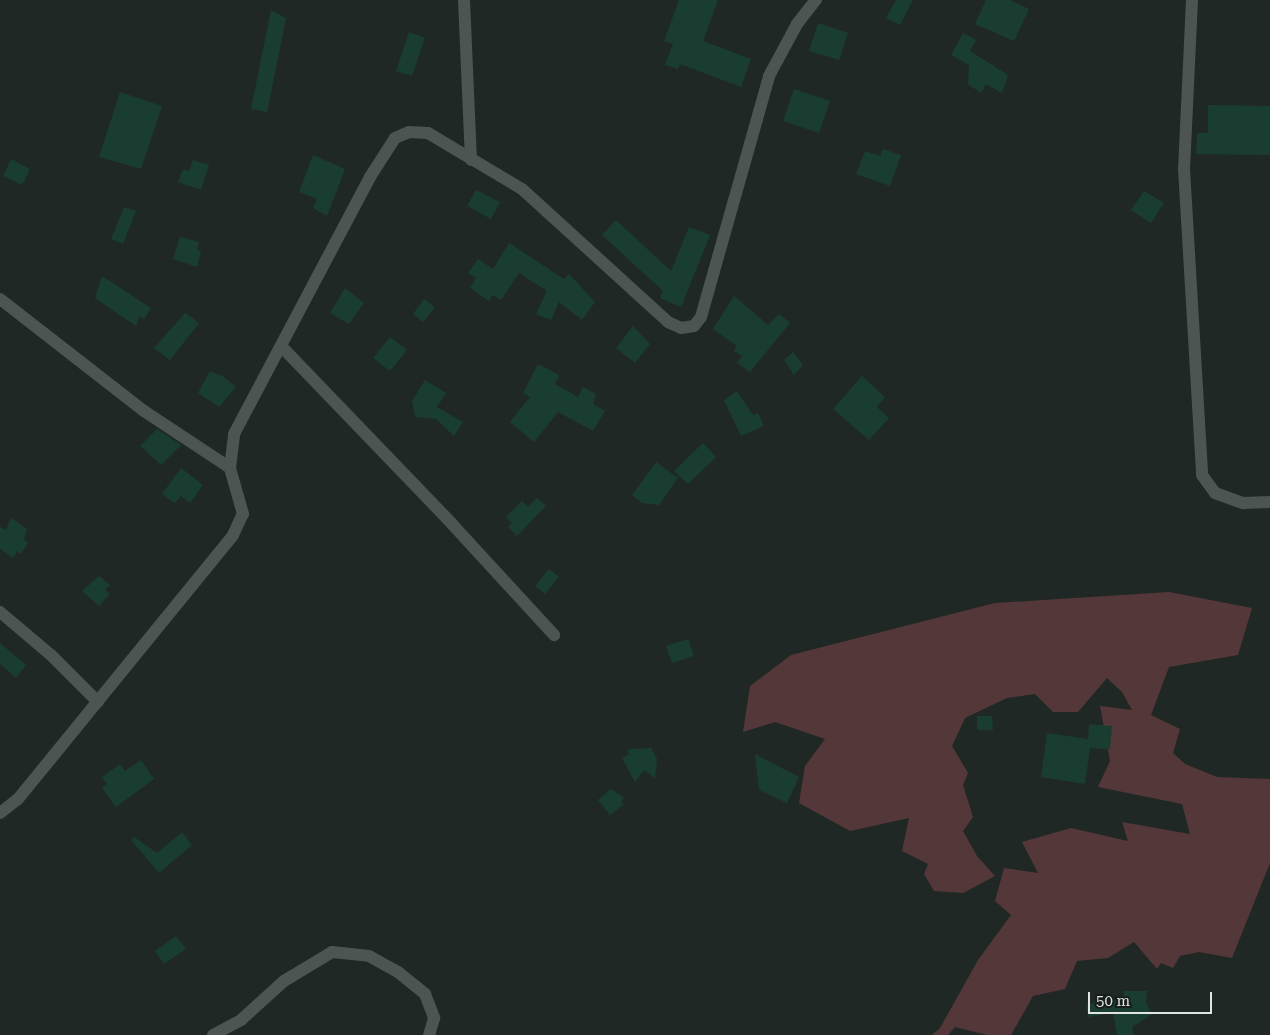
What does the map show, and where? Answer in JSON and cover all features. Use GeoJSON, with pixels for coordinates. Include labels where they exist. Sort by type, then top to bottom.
{"type":"FeatureCollection","features":[{"type":"Feature","properties":{"kind":"street"},"geometry":{"type":"LineString","coordinates":[[464,0],[471,160]]}},
{"type":"Feature","properties":{"kind":"street"},"geometry":{"type":"LineString","coordinates":[[0,813],[18,799],[232,535],[244,514],[230,468],[234,434],[370,177],[395,138],[409,132],[428,132],[522,190],[668,322],[681,328],[694,326],[701,317],[769,76],[797,24],[816,0]]}},
{"type":"Feature","properties":{"kind":"street"},"geometry":{"type":"LineString","coordinates":[[1192,0],[1184,169],[1202,475],[1216,493],[1243,503],[1270,502]]}},
{"type":"Feature","properties":{"kind":"street"},"geometry":{"type":"LineString","coordinates":[[0,299],[144,412],[230,468]]}},
{"type":"Feature","properties":{"kind":"street"},"geometry":{"type":"LineString","coordinates":[[281,346],[452,524],[554,635]]}},
{"type":"Feature","properties":{"kind":"street"},"geometry":{"type":"LineString","coordinates":[[0,612],[52,656],[98,702]]}},
{"type":"Feature","properties":{"kind":"street"},"geometry":{"type":"LineString","coordinates":[[213,1035],[241,1020],[284,981],[332,952],[369,956],[398,972],[425,994],[434,1018],[429,1035]]}},
{"type":"Feature","properties":{"kind":"shaded area"},"geometry":{"type":"Polygon","coordinates":[[[1169,592],[1252,608],[1238,655],[1169,667],[1151,715],[1180,729],[1173,753],[1185,764],[1217,777],[1270,779],[1270,863],[1232,958],[1199,952],[1180,956],[1173,968],[1161,963],[1157,969],[1134,942],[1108,958],[1077,961],[1065,989],[1033,996],[1011,1035],[987,1035],[955,1027],[948,1035],[932,1035],[940,1028],[978,960],[1011,915],[995,901],[1004,868],[1038,873],[1022,842],[1071,828],[1128,841],[1122,822],[1190,834],[1182,804],[1098,787],[1110,761],[1100,706],[1132,710],[1122,692],[1107,678],[1078,712],[1053,712],[1035,694],[1007,698],[965,718],[952,746],[968,773],[963,785],[973,817],[963,831],[977,856],[995,876],[963,893],[934,891],[924,874],[928,864],[902,851],[909,818],[850,831],[799,803],[805,766],[825,739],[775,722],[743,732],[750,686],[791,655],[995,603],[1169,592]]]}},
{"type":"Feature","properties":{"kind":"building"},"geometry":{"type":"Polygon","coordinates":[[[679,0],[718,0],[703,41],[751,59],[741,87],[680,64],[678,69],[665,65],[673,44],[664,41],[679,0]]]}},
{"type":"Feature","properties":{"kind":"building"},"geometry":{"type":"Polygon","coordinates":[[[896,0],[913,0],[900,25],[886,18],[896,0]]]}},
{"type":"Feature","properties":{"kind":"building"},"geometry":{"type":"Polygon","coordinates":[[[986,0],[1010,0],[1029,9],[1014,41],[975,24],[986,0]]]}},
{"type":"Feature","properties":{"kind":"building"},"geometry":{"type":"Polygon","coordinates":[[[271,10],[286,18],[267,112],[251,109],[271,10]]]}},
{"type":"Feature","properties":{"kind":"building"},"geometry":{"type":"Polygon","coordinates":[[[818,23],[848,33],[839,60],[809,51],[818,23]]]}},
{"type":"Feature","properties":{"kind":"building"},"geometry":{"type":"Polygon","coordinates":[[[409,32],[425,38],[412,76],[396,71],[409,32]]]}},
{"type":"Feature","properties":{"kind":"building"},"geometry":{"type":"Polygon","coordinates":[[[963,33],[976,40],[970,51],[1008,75],[1002,93],[986,84],[981,93],[968,84],[969,65],[951,55],[963,33]]]}},
{"type":"Feature","properties":{"kind":"building"},"geometry":{"type":"Polygon","coordinates":[[[794,89],[830,101],[819,133],[783,121],[794,89]]]}},
{"type":"Feature","properties":{"kind":"building"},"geometry":{"type":"Polygon","coordinates":[[[120,92],[162,106],[141,169],[99,157],[120,92]]]}},
{"type":"Feature","properties":{"kind":"building"},"geometry":{"type":"Polygon","coordinates":[[[1208,105],[1270,106],[1270,155],[1196,154],[1197,133],[1208,133],[1208,105]]]}},
{"type":"Feature","properties":{"kind":"building"},"geometry":{"type":"Polygon","coordinates":[[[883,149],[901,155],[890,186],[856,174],[865,151],[880,156],[883,149]]]}},
{"type":"Feature","properties":{"kind":"building"},"geometry":{"type":"Polygon","coordinates":[[[313,155],[345,169],[327,216],[313,208],[317,199],[299,192],[313,155]]]}},
{"type":"Feature","properties":{"kind":"building"},"geometry":{"type":"Polygon","coordinates":[[[11,159],[30,169],[22,185],[3,176],[11,159]]]}},
{"type":"Feature","properties":{"kind":"building"},"geometry":{"type":"Polygon","coordinates":[[[193,160],[209,165],[201,190],[178,182],[183,169],[189,171],[193,160]]]}},
{"type":"Feature","properties":{"kind":"building"},"geometry":{"type":"Polygon","coordinates":[[[476,190],[500,202],[491,219],[467,206],[476,190]]]}},
{"type":"Feature","properties":{"kind":"building"},"geometry":{"type":"Polygon","coordinates":[[[1144,191],[1164,203],[1151,223],[1131,210],[1144,191]]]}},
{"type":"Feature","properties":{"kind":"building"},"geometry":{"type":"Polygon","coordinates":[[[124,207],[136,211],[123,244],[111,239],[124,207]]]}},
{"type":"Feature","properties":{"kind":"building"},"geometry":{"type":"Polygon","coordinates":[[[616,220],[671,271],[689,227],[710,235],[681,307],[660,298],[663,291],[602,235],[616,220]]]}},
{"type":"Feature","properties":{"kind":"building"},"geometry":{"type":"Polygon","coordinates":[[[180,237],[199,242],[197,249],[201,252],[197,267],[173,259],[180,237]]]}},
{"type":"Feature","properties":{"kind":"building"},"geometry":{"type":"Polygon","coordinates":[[[509,243],[564,279],[569,274],[595,302],[582,320],[559,302],[551,320],[536,314],[547,291],[519,273],[501,300],[493,295],[489,301],[470,288],[476,278],[468,273],[478,259],[493,269],[509,243]]]}},
{"type":"Feature","properties":{"kind":"building"},"geometry":{"type":"Polygon","coordinates":[[[102,276],[151,308],[144,319],[140,316],[136,326],[95,298],[102,276]]]}},
{"type":"Feature","properties":{"kind":"building"},"geometry":{"type":"Polygon","coordinates":[[[345,288],[364,303],[349,324],[330,313],[345,288]]]}},
{"type":"Feature","properties":{"kind":"building"},"geometry":{"type":"Polygon","coordinates":[[[734,296],[768,325],[779,314],[790,323],[750,372],[737,363],[742,356],[734,351],[737,346],[713,329],[734,296]]]}},
{"type":"Feature","properties":{"kind":"building"},"geometry":{"type":"Polygon","coordinates":[[[424,299],[435,307],[423,322],[413,314],[424,299]]]}},
{"type":"Feature","properties":{"kind":"building"},"geometry":{"type":"Polygon","coordinates":[[[185,313],[199,323],[170,360],[154,348],[185,313]]]}},
{"type":"Feature","properties":{"kind":"building"},"geometry":{"type":"Polygon","coordinates":[[[633,326],[650,344],[635,363],[616,348],[633,326]]]}},
{"type":"Feature","properties":{"kind":"building"},"geometry":{"type":"Polygon","coordinates":[[[390,337],[407,350],[390,371],[373,358],[390,337]]]}},
{"type":"Feature","properties":{"kind":"building"},"geometry":{"type":"Polygon","coordinates":[[[793,352],[803,365],[794,375],[784,360],[793,352]]]}},
{"type":"Feature","properties":{"kind":"building"},"geometry":{"type":"Polygon","coordinates":[[[538,364],[559,375],[555,384],[578,397],[583,387],[596,394],[593,404],[605,411],[593,431],[558,412],[534,442],[510,422],[530,397],[523,393],[538,364]]]}},
{"type":"Feature","properties":{"kind":"building"},"geometry":{"type":"Polygon","coordinates":[[[210,371],[224,377],[236,387],[219,407],[198,393],[210,371]]]}},
{"type":"Feature","properties":{"kind":"building"},"geometry":{"type":"Polygon","coordinates":[[[862,376],[885,397],[877,407],[889,418],[869,440],[833,409],[862,376]]]}},
{"type":"Feature","properties":{"kind":"building"},"geometry":{"type":"Polygon","coordinates":[[[425,380],[446,393],[437,407],[463,422],[454,436],[436,419],[415,417],[412,401],[425,380]]]}},
{"type":"Feature","properties":{"kind":"building"},"geometry":{"type":"Polygon","coordinates":[[[737,391],[753,415],[758,413],[764,426],[741,436],[724,400],[737,391]]]}},
{"type":"Feature","properties":{"kind":"building"},"geometry":{"type":"Polygon","coordinates":[[[157,429],[181,445],[161,465],[140,446],[157,429]]]}},
{"type":"Feature","properties":{"kind":"building"},"geometry":{"type":"Polygon","coordinates":[[[703,443],[716,457],[688,484],[674,471],[703,443]]]}},
{"type":"Feature","properties":{"kind":"building"},"geometry":{"type":"Polygon","coordinates":[[[656,462],[678,478],[659,505],[642,503],[632,495],[656,462]]]}},
{"type":"Feature","properties":{"kind":"building"},"geometry":{"type":"Polygon","coordinates":[[[181,468],[203,485],[190,503],[181,496],[175,503],[162,494],[181,468]]]}},
{"type":"Feature","properties":{"kind":"building"},"geometry":{"type":"Polygon","coordinates":[[[537,498],[546,506],[517,536],[508,527],[512,523],[506,517],[522,501],[528,507],[537,498]]]}},
{"type":"Feature","properties":{"kind":"building"},"geometry":{"type":"Polygon","coordinates":[[[11,518],[27,529],[24,540],[28,543],[21,554],[17,551],[13,558],[0,549],[0,527],[6,530],[11,518]]]}},
{"type":"Feature","properties":{"kind":"building"},"geometry":{"type":"Polygon","coordinates":[[[549,569],[559,577],[545,594],[535,586],[549,569]]]}},
{"type":"Feature","properties":{"kind":"building"},"geometry":{"type":"Polygon","coordinates":[[[99,576],[110,585],[105,590],[110,594],[99,606],[82,591],[99,576]]]}},
{"type":"Feature","properties":{"kind":"building"},"geometry":{"type":"Polygon","coordinates":[[[688,639],[694,656],[672,663],[666,646],[688,639]]]}},
{"type":"Feature","properties":{"kind":"building"},"geometry":{"type":"Polygon","coordinates":[[[0,643],[26,665],[16,678],[0,664],[0,643]]]}},
{"type":"Feature","properties":{"kind":"building"},"geometry":{"type":"Polygon","coordinates":[[[977,716],[992,716],[993,730],[977,730],[977,716]]]}},
{"type":"Feature","properties":{"kind":"building"},"geometry":{"type":"Polygon","coordinates":[[[1089,724],[1112,726],[1110,749],[1090,748],[1085,784],[1041,777],[1047,733],[1088,739],[1089,724]]]}},
{"type":"Feature","properties":{"kind":"building"},"geometry":{"type":"Polygon","coordinates":[[[651,748],[657,759],[655,778],[644,770],[635,782],[622,758],[629,754],[628,749],[651,748]]]}},
{"type":"Feature","properties":{"kind":"building"},"geometry":{"type":"Polygon","coordinates":[[[755,754],[799,777],[787,803],[759,790],[755,754]]]}},
{"type":"Feature","properties":{"kind":"building"},"geometry":{"type":"Polygon","coordinates":[[[141,760],[154,779],[116,807],[102,788],[107,784],[102,777],[120,764],[125,771],[141,760]]]}},
{"type":"Feature","properties":{"kind":"building"},"geometry":{"type":"Polygon","coordinates":[[[611,789],[624,798],[621,802],[624,804],[610,815],[598,800],[611,789]]]}},
{"type":"Feature","properties":{"kind":"building"},"geometry":{"type":"Polygon","coordinates":[[[182,832],[192,845],[159,873],[131,840],[134,837],[157,853],[182,832]]]}},
{"type":"Feature","properties":{"kind":"building"},"geometry":{"type":"Polygon","coordinates":[[[176,936],[186,949],[164,964],[155,951],[176,936]]]}},
{"type":"Feature","properties":{"kind":"building"},"geometry":{"type":"Polygon","coordinates":[[[1124,991],[1147,991],[1146,1003],[1152,1014],[1132,1027],[1134,1035],[1117,1035],[1113,1013],[1088,1017],[1086,1004],[1124,998],[1124,991]]]}}]}
